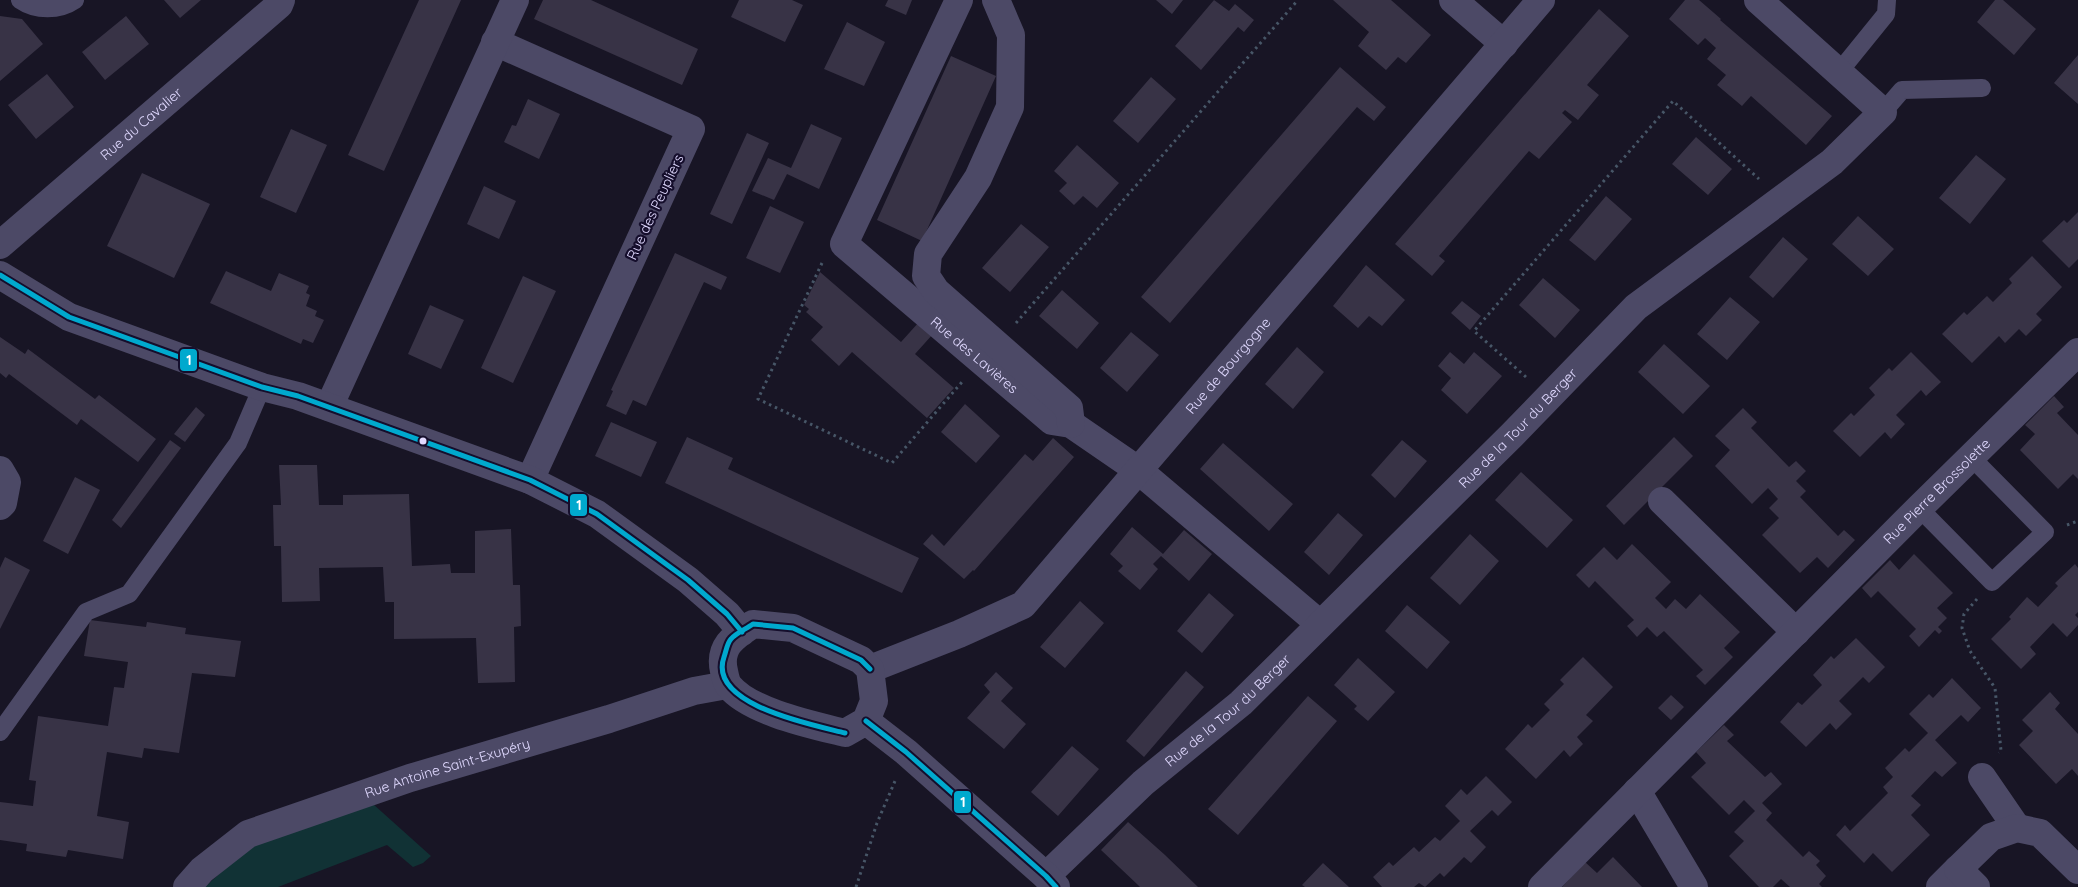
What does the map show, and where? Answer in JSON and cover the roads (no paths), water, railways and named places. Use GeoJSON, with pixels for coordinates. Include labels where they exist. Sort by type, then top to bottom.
{"type":"FeatureCollection","features":[{"type":"Feature","properties":{"kind":"street","name":"Rue du Cavalier"},"geometry":{"type":"LineString","coordinates":[[0,246],[279,5],[282,0]]}},
{"type":"Feature","properties":{"kind":"street"},"geometry":{"type":"LineString","coordinates":[[329,407],[514,0]]}},
{"type":"Feature","properties":{"kind":"street","name":"Rue des Lavières"},"geometry":{"type":"LineString","coordinates":[[959,0],[844,244],[989,352],[1052,421],[1071,424],[1138,470],[1320,624]]}},
{"type":"Feature","properties":{"kind":"street"},"geometry":{"type":"LineString","coordinates":[[989,352],[936,291],[926,276],[928,254],[978,178],[1010,107],[1011,35],[996,0]]}},
{"type":"Feature","properties":{"kind":"street"},"geometry":{"type":"LineString","coordinates":[[1452,0],[1504,44]]}},
{"type":"Feature","properties":{"kind":"street","name":"Rue de Bourgogne"},"geometry":{"type":"LineString","coordinates":[[870,669],[959,634],[1023,605],[1542,0]]}},
{"type":"Feature","properties":{"kind":"street"},"geometry":{"type":"LineString","coordinates":[[1758,0],[1883,112]]}},
{"type":"Feature","properties":{"kind":"street","name":"Rue des Peupliers"},"geometry":{"type":"LineString","coordinates":[[495,42],[691,129],[530,480]]}},
{"type":"Feature","properties":{"kind":"street","name":"Rue de la Tour du Berger"},"geometry":{"type":"LineString","coordinates":[[1051,881],[1143,783],[1241,703],[1512,435],[1547,396],[1636,307],[1832,162],[1883,112]]}},
{"type":"Feature","properties":{"kind":"street"},"geometry":{"type":"LineString","coordinates":[[0,275],[69,317],[262,387],[298,396],[530,480],[597,514],[688,580],[727,614],[742,632]]}},
{"type":"Feature","properties":{"kind":"street","name":"Rue Pierre Brossolette"},"geometry":{"type":"LineString","coordinates":[[1542,887],[1919,508],[2078,352]]}},
{"type":"Feature","properties":{"kind":"street"},"geometry":{"type":"LineString","coordinates":[[0,470],[7,482],[3,503],[0,506]]}},
{"type":"Feature","properties":{"kind":"street"},"geometry":{"type":"LineString","coordinates":[[1662,501],[1796,632]]}},
{"type":"Feature","properties":{"kind":"street"},"geometry":{"type":"LineString","coordinates":[[754,624],[793,628],[861,660],[870,669],[874,701],[866,721],[846,732],[788,719],[744,699],[728,685],[722,663],[730,640],[754,624]]}},
{"type":"Feature","properties":{"kind":"street","name":"Rue Antoine Saint-Exupéry"},"geometry":{"type":"LineString","coordinates":[[187,887],[202,870],[248,834],[410,778],[609,719],[694,691],[728,685]]}},
{"type":"Feature","properties":{"kind":"street"},"geometry":{"type":"LineString","coordinates":[[866,721],[906,752],[1051,881]]}},
{"type":"Feature","properties":{"kind":"street"},"geometry":{"type":"LineString","coordinates":[[1982,777],[2018,828]]}},
{"type":"Feature","properties":{"kind":"street"},"geometry":{"type":"LineString","coordinates":[[1637,792],[1694,887]]}},
{"type":"Feature","properties":{"kind":"street"},"geometry":{"type":"LineString","coordinates":[[1958,881],[1991,837],[2018,828],[2040,832],[2078,870]]}},
{"type":"Feature","properties":{"kind":"lane"},"geometry":{"type":"LineString","coordinates":[[20,0],[27,5],[44,8],[66,6],[75,0]]}},
{"type":"Feature","properties":{"kind":"lane"},"geometry":{"type":"LineString","coordinates":[[1839,72],[1886,14],[1887,0]]}},
{"type":"Feature","properties":{"kind":"lane"},"geometry":{"type":"LineString","coordinates":[[1883,112],[1902,90],[1982,88]]}},
{"type":"Feature","properties":{"kind":"lane"},"geometry":{"type":"LineString","coordinates":[[0,732],[86,612],[129,594],[238,443],[262,387]]}},
{"type":"Feature","properties":{"kind":"lane"},"geometry":{"type":"LineString","coordinates":[[1919,508],[1992,582],[2044,532],[1971,457]]}}]}
